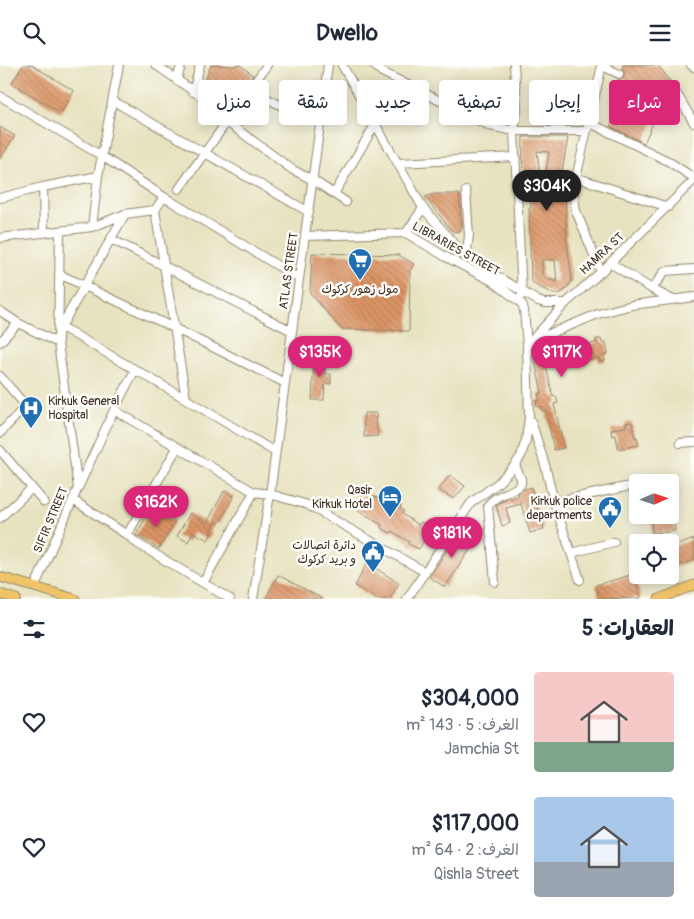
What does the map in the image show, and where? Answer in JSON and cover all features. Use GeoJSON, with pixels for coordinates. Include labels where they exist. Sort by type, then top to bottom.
{"type":"FeatureCollection","features":[{"type":"Feature","properties":{"kind":"main road"},"geometry":{"type":"LineString","coordinates":[[0,577],[75,599]]}},
{"type":"Feature","properties":{"kind":"main road"},"geometry":{"type":"LineString","coordinates":[[659,599],[694,585]]}},
{"type":"Feature","properties":{"kind":"main road"},"geometry":{"type":"LineString","coordinates":[[0,594],[16,599]]}},
{"type":"Feature","properties":{"kind":"street"},"geometry":{"type":"LineString","coordinates":[[92,227],[98,176],[119,65]]}},
{"type":"Feature","properties":{"kind":"street"},"geometry":{"type":"LineString","coordinates":[[156,65],[198,95]]}},
{"type":"Feature","properties":{"kind":"street"},"geometry":{"type":"LineString","coordinates":[[177,81],[181,65]]}},
{"type":"Feature","properties":{"kind":"street"},"geometry":{"type":"LineString","coordinates":[[193,91],[200,65]]}},
{"type":"Feature","properties":{"kind":"street"},"geometry":{"type":"LineString","coordinates":[[257,80],[267,65]]}},
{"type":"Feature","properties":{"kind":"street","name":"ATLAS STREET"},"geometry":{"type":"LineString","coordinates":[[326,80],[328,65]]}},
{"type":"Feature","properties":{"kind":"street","name":"LIBRARIES STREET"},"geometry":{"type":"LineString","coordinates":[[342,65],[357,91]]}},
{"type":"Feature","properties":{"kind":"street"},"geometry":{"type":"LineString","coordinates":[[374,65],[382,72],[490,126],[514,131],[587,127],[668,161],[694,179]]}},
{"type":"Feature","properties":{"kind":"street"},"geometry":{"type":"LineString","coordinates":[[408,599],[471,503],[498,483],[515,465],[521,456],[526,440],[529,417],[528,343],[522,291],[514,131],[516,109],[514,65]]}},
{"type":"Feature","properties":{"kind":"street"},"geometry":{"type":"LineString","coordinates":[[601,272],[574,204],[573,191],[602,65],[619,74]]}},
{"type":"Feature","properties":{"kind":"street"},"geometry":{"type":"LineString","coordinates":[[0,96],[102,156],[164,197],[298,278]]}},
{"type":"Feature","properties":{"kind":"street"},"geometry":{"type":"LineString","coordinates":[[680,100],[694,123]]}},
{"type":"Feature","properties":{"kind":"street"},"geometry":{"type":"LineString","coordinates":[[113,101],[309,212]]}},
{"type":"Feature","properties":{"kind":"street"},"geometry":{"type":"LineString","coordinates":[[179,189],[224,125]]}},
{"type":"Feature","properties":{"kind":"street"},"geometry":{"type":"LineString","coordinates":[[236,125],[293,170],[313,180],[346,202]]}},
{"type":"Feature","properties":{"kind":"street","name":"ATLAS STREET"},"geometry":{"type":"LineString","coordinates":[[253,599],[270,494],[320,125]]}},
{"type":"Feature","properties":{"kind":"street"},"geometry":{"type":"LineString","coordinates":[[334,194],[375,125]]}},
{"type":"Feature","properties":{"kind":"street","name":"LIBRARIES STREET"},"geometry":{"type":"LineString","coordinates":[[377,125],[423,208],[466,257],[545,303],[566,303]]}},
{"type":"Feature","properties":{"kind":"street"},"geometry":{"type":"LineString","coordinates":[[399,163],[516,157]]}},
{"type":"Feature","properties":{"kind":"street"},"geometry":{"type":"LineString","coordinates":[[0,198],[98,176]]}},
{"type":"Feature","properties":{"kind":"street"},"geometry":{"type":"LineString","coordinates":[[575,177],[668,207]]}},
{"type":"Feature","properties":{"kind":"street","name":"HAMRA ST"},"geometry":{"type":"LineString","coordinates":[[528,343],[566,303],[601,272],[694,179]]}},
{"type":"Feature","properties":{"kind":"street"},"geometry":{"type":"LineString","coordinates":[[43,187],[44,233]]}},
{"type":"Feature","properties":{"kind":"street"},"geometry":{"type":"LineString","coordinates":[[466,191],[469,236],[466,257]]}},
{"type":"Feature","properties":{"kind":"street"},"geometry":{"type":"LineString","coordinates":[[164,197],[155,211],[186,399]]}},
{"type":"Feature","properties":{"kind":"street"},"geometry":{"type":"LineString","coordinates":[[406,233],[423,208]]}},
{"type":"Feature","properties":{"kind":"street"},"geometry":{"type":"LineString","coordinates":[[0,238],[92,227],[125,214],[155,211]]}},
{"type":"Feature","properties":{"kind":"street"},"geometry":{"type":"LineString","coordinates":[[125,214],[60,326],[275,452]]}},
{"type":"Feature","properties":{"kind":"street","name":"SIFIR STREET"},"geometry":{"type":"LineString","coordinates":[[35,586],[78,488],[58,343],[60,326],[60,231]]}},
{"type":"Feature","properties":{"kind":"street","name":"LIBRARIES STREET"},"geometry":{"type":"LineString","coordinates":[[306,236],[406,233],[446,257],[494,282],[523,307]]}},
{"type":"Feature","properties":{"kind":"street"},"geometry":{"type":"LineString","coordinates":[[111,239],[292,331]]}},
{"type":"Feature","properties":{"kind":"street"},"geometry":{"type":"LineString","coordinates":[[610,263],[672,299]]}},
{"type":"Feature","properties":{"kind":"street"},"geometry":{"type":"LineString","coordinates":[[652,289],[666,271],[694,269]]}},
{"type":"Feature","properties":{"kind":"street"},"geometry":{"type":"LineString","coordinates":[[59,274],[285,383]]}},
{"type":"Feature","properties":{"kind":"street"},"geometry":{"type":"LineString","coordinates":[[528,343],[598,314],[632,305],[694,297]]}},
{"type":"Feature","properties":{"kind":"street"},"geometry":{"type":"LineString","coordinates":[[0,311],[18,323],[58,343]]}},
{"type":"Feature","properties":{"kind":"street"},"geometry":{"type":"LineString","coordinates":[[0,342],[18,323]]}},
{"type":"Feature","properties":{"kind":"street"},"geometry":{"type":"LineString","coordinates":[[78,488],[114,410],[135,370]]}},
{"type":"Feature","properties":{"kind":"street"},"geometry":{"type":"LineString","coordinates":[[0,376],[26,406],[0,433]]}},
{"type":"Feature","properties":{"kind":"street"},"geometry":{"type":"LineString","coordinates":[[114,410],[254,492],[270,494],[308,505],[425,572]]}},
{"type":"Feature","properties":{"kind":"street"},"geometry":{"type":"LineString","coordinates":[[529,417],[545,465],[554,502],[580,580]]}},
{"type":"Feature","properties":{"kind":"street"},"geometry":{"type":"LineString","coordinates":[[680,443],[694,442]]}},
{"type":"Feature","properties":{"kind":"street"},"geometry":{"type":"LineString","coordinates":[[127,535],[178,448]]}},
{"type":"Feature","properties":{"kind":"street"},"geometry":{"type":"LineString","coordinates":[[0,450],[44,502]]}},
{"type":"Feature","properties":{"kind":"street"},"geometry":{"type":"LineString","coordinates":[[495,582],[488,507],[491,501],[518,488],[521,484],[521,479],[515,465]]}},
{"type":"Feature","properties":{"kind":"street"},"geometry":{"type":"LineString","coordinates":[[554,502],[629,486]]}},
{"type":"Feature","properties":{"kind":"street"},"geometry":{"type":"LineString","coordinates":[[0,519],[32,487]]}},
{"type":"Feature","properties":{"kind":"street"},"geometry":{"type":"LineString","coordinates":[[203,583],[254,492]]}},
{"type":"Feature","properties":{"kind":"street"},"geometry":{"type":"LineString","coordinates":[[73,500],[138,544],[230,599]]}},
{"type":"Feature","properties":{"kind":"street"},"geometry":{"type":"LineString","coordinates":[[571,553],[614,543]]}},
{"type":"Feature","properties":{"kind":"building"},"geometry":{"type":"Polygon","coordinates":[[[23,65],[32,65],[74,91],[61,113],[12,83],[23,65]]]}},
{"type":"Feature","properties":{"kind":"building"},"geometry":{"type":"Polygon","coordinates":[[[211,65],[240,65],[253,75],[249,80],[205,80],[211,65]]]}},
{"type":"Feature","properties":{"kind":"building"},"geometry":{"type":"Polygon","coordinates":[[[623,65],[658,65],[669,80],[619,80],[624,76],[623,65]]]}},
{"type":"Feature","properties":{"kind":"building"},"geometry":{"type":"Polygon","coordinates":[[[611,125],[652,125],[644,143],[611,125]]]}},
{"type":"Feature","properties":{"kind":"building"},"geometry":{"type":"Polygon","coordinates":[[[0,127],[15,136],[0,159],[0,127]]]}},
{"type":"Feature","properties":{"kind":"building"},"geometry":{"type":"Polygon","coordinates":[[[523,137],[568,137],[560,189],[565,189],[567,243],[572,281],[559,294],[554,294],[535,285],[531,280],[530,184],[522,184],[523,137]],[[537,151],[542,192],[543,192],[549,152],[537,151]],[[542,260],[542,277],[557,282],[555,260],[542,260]]]}},
{"type":"Feature","properties":{"kind":"building"},"geometry":{"type":"Polygon","coordinates":[[[434,194],[459,194],[462,227],[460,231],[455,232],[451,230],[425,197],[434,194]]]}},
{"type":"Feature","properties":{"kind":"building","name":"مول زهور كركوك"},"geometry":{"type":"Polygon","coordinates":[[[312,253],[399,255],[414,264],[410,270],[409,331],[341,329],[310,293],[312,253]]]}},
{"type":"Feature","properties":{"kind":"building"},"geometry":{"type":"Polygon","coordinates":[[[596,339],[601,339],[602,343],[606,342],[608,354],[604,355],[605,361],[599,362],[599,358],[546,366],[553,397],[556,396],[558,403],[554,404],[564,448],[554,450],[546,411],[542,411],[541,406],[537,407],[536,401],[540,400],[538,394],[542,393],[533,352],[596,343],[596,339]]]}},
{"type":"Feature","properties":{"kind":"building"},"geometry":{"type":"Polygon","coordinates":[[[314,356],[326,356],[325,374],[331,374],[331,384],[325,383],[324,400],[312,400],[314,356]]]}},
{"type":"Feature","properties":{"kind":"building"},"geometry":{"type":"Polygon","coordinates":[[[364,413],[376,413],[378,436],[364,437],[364,413]]]}},
{"type":"Feature","properties":{"kind":"building"},"geometry":{"type":"Polygon","coordinates":[[[632,422],[635,438],[637,437],[639,445],[618,449],[616,435],[612,436],[611,429],[626,427],[625,423],[632,422]]]}},
{"type":"Feature","properties":{"kind":"building"},"geometry":{"type":"Polygon","coordinates":[[[450,475],[465,486],[454,499],[438,490],[450,475]]]}},
{"type":"Feature","properties":{"kind":"building"},"geometry":{"type":"Polygon","coordinates":[[[531,487],[544,529],[530,533],[521,504],[506,508],[510,523],[502,526],[496,505],[519,496],[518,493],[522,490],[531,487]]]}},
{"type":"Feature","properties":{"kind":"building"},"geometry":{"type":"Polygon","coordinates":[[[224,491],[234,496],[219,524],[215,522],[208,540],[193,532],[188,542],[177,536],[190,513],[207,523],[224,491]]]}},
{"type":"Feature","properties":{"kind":"building","name":"Qasir Kirkuk Hotel"},"geometry":{"type":"Polygon","coordinates":[[[364,493],[401,506],[400,509],[404,511],[402,514],[419,525],[421,522],[431,529],[419,549],[408,544],[409,542],[392,531],[391,533],[381,528],[382,525],[356,509],[364,493]]]}},
{"type":"Feature","properties":{"kind":"building"},"geometry":{"type":"Polygon","coordinates":[[[152,507],[175,521],[159,549],[136,535],[152,507]]]}},
{"type":"Feature","properties":{"kind":"building"},"geometry":{"type":"Polygon","coordinates":[[[652,524],[674,524],[675,531],[652,533],[652,524]]]}},
{"type":"Feature","properties":{"kind":"building"},"geometry":{"type":"Polygon","coordinates":[[[460,531],[476,541],[445,587],[429,577],[460,531]]]}},
{"type":"Feature","properties":{"kind":"building"},"geometry":{"type":"Polygon","coordinates":[[[694,539],[694,560],[679,566],[679,545],[694,539]]]}},
{"type":"Feature","properties":{"kind":"building","name":"دائرة اتصالات و بريد كركوك"},"geometry":{"type":"Polygon","coordinates":[[[367,563],[399,583],[390,599],[375,599],[355,586],[367,563]]]}},
{"type":"Feature","properties":{"kind":"building"},"geometry":{"type":"Polygon","coordinates":[[[278,575],[323,599],[265,599],[278,575]]]}},
{"type":"Feature","properties":{"kind":"building"},"geometry":{"type":"Polygon","coordinates":[[[629,575],[629,584],[637,584],[641,598],[599,599],[596,585],[629,575]]]}},
{"type":"Feature","properties":{"kind":"place","name":"مول زهور كركوك"},"geometry":{"type":"Point","coordinates":[360,281]}},
{"type":"Feature","properties":{"kind":"place","name":"Kirkuk General Hospital"},"geometry":{"type":"Point","coordinates":[31,429]}},
{"type":"Feature","properties":{"kind":"place","name":"Qasir Kirkuk Hotel"},"geometry":{"type":"Point","coordinates":[390,518]}},
{"type":"Feature","properties":{"kind":"place","name":"Kirkuk police departments"},"geometry":{"type":"Point","coordinates":[610,529]}},
{"type":"Feature","properties":{"kind":"place","name":"دائرة اتصالات و بريد كركوك"},"geometry":{"type":"Point","coordinates":[373,573]}}]}
